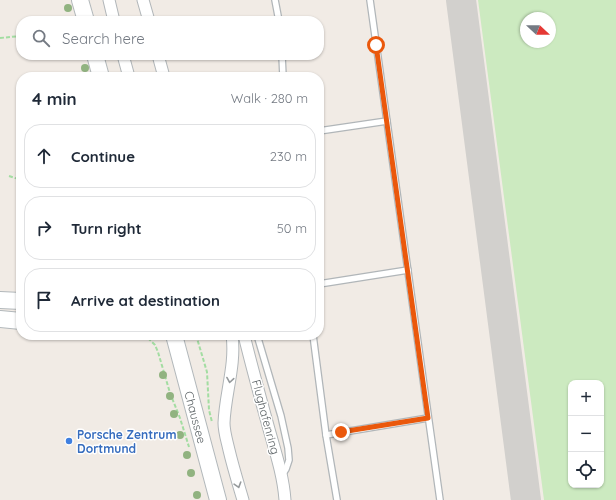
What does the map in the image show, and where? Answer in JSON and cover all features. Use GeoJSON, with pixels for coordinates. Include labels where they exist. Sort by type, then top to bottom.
{"type":"FeatureCollection","features":[{"type":"Feature","properties":{"kind":"main road"},"geometry":{"type":"LineString","coordinates":[[80,0],[85,16]]}},
{"type":"Feature","properties":{"kind":"main road"},"geometry":{"type":"LineString","coordinates":[[96,60],[100,72]]}},
{"type":"Feature","properties":{"kind":"main road"},"geometry":{"type":"LineString","coordinates":[[0,300],[16,301]]}},
{"type":"Feature","properties":{"kind":"main road"},"geometry":{"type":"LineString","coordinates":[[0,320],[16,321]]}},
{"type":"Feature","properties":{"kind":"main road","name":"Chaussee"},"geometry":{"type":"LineString","coordinates":[[175,340],[218,500]]}},
{"type":"Feature","properties":{"kind":"street"},"geometry":{"type":"LineString","coordinates":[[108,0],[113,16]]}},
{"type":"Feature","properties":{"kind":"street"},"geometry":{"type":"LineString","coordinates":[[143,0],[148,16]]}},
{"type":"Feature","properties":{"kind":"street"},"geometry":{"type":"LineString","coordinates":[[124,60],[128,72]]}},
{"type":"Feature","properties":{"kind":"street"},"geometry":{"type":"LineString","coordinates":[[159,60],[163,72]]}},
{"type":"Feature","properties":{"kind":"street"},"geometry":{"type":"LineString","coordinates":[[231,340],[232,368],[224,418],[224,428],[243,500]]}},
{"type":"Feature","properties":{"kind":"street","name":"Flughafenring"},"geometry":{"type":"LineString","coordinates":[[245,340],[281,475],[285,500]]}},
{"type":"Feature","properties":{"kind":"lane"},"geometry":{"type":"LineString","coordinates":[[275,0],[278,16]]}},
{"type":"Feature","properties":{"kind":"lane"},"geometry":{"type":"LineString","coordinates":[[370,0],[440,500]]}},
{"type":"Feature","properties":{"kind":"lane"},"geometry":{"type":"LineString","coordinates":[[282,60],[283,72]]}},
{"type":"Feature","properties":{"kind":"lane"},"geometry":{"type":"LineString","coordinates":[[324,130],[387,121]]}},
{"type":"Feature","properties":{"kind":"lane"},"geometry":{"type":"LineString","coordinates":[[324,283],[408,270]]}},
{"type":"Feature","properties":{"kind":"lane"},"geometry":{"type":"LineString","coordinates":[[258,340],[281,416],[288,448],[289,460],[286,469],[281,475]]}},
{"type":"Feature","properties":{"kind":"lane"},"geometry":{"type":"LineString","coordinates":[[314,340],[326,434],[337,500]]}},
{"type":"Feature","properties":{"kind":"lane"},"geometry":{"type":"LineString","coordinates":[[326,434],[428,418]]}},
{"type":"Feature","properties":{"kind":"path"},"geometry":{"type":"LineString","coordinates":[[0,38],[16,36]]}},
{"type":"Feature","properties":{"kind":"path"},"geometry":{"type":"LineString","coordinates":[[9,176],[16,178]]}},
{"type":"Feature","properties":{"kind":"path"},"geometry":{"type":"LineString","coordinates":[[150,340],[155,345],[158,352],[189,448]]}},
{"type":"Feature","properties":{"kind":"green space"},"geometry":{"type":"Polygon","coordinates":[[[478,0],[616,0],[616,500],[544,500],[478,0]]]}},
{"type":"Feature","properties":{"kind":"taxiway"},"geometry":{"type":"LineString","coordinates":[[461,0],[526,500]]}},
{"type":"Feature","properties":{"kind":"place","name":"Porsche Zentrum Dortmund"},"geometry":{"type":"Point","coordinates":[69,441]}},
{"type":"Feature","properties":{"kind":"route"},"geometry":{"type":"LineString","coordinates":[[341,432],[428,418],[376,45]]}}]}
